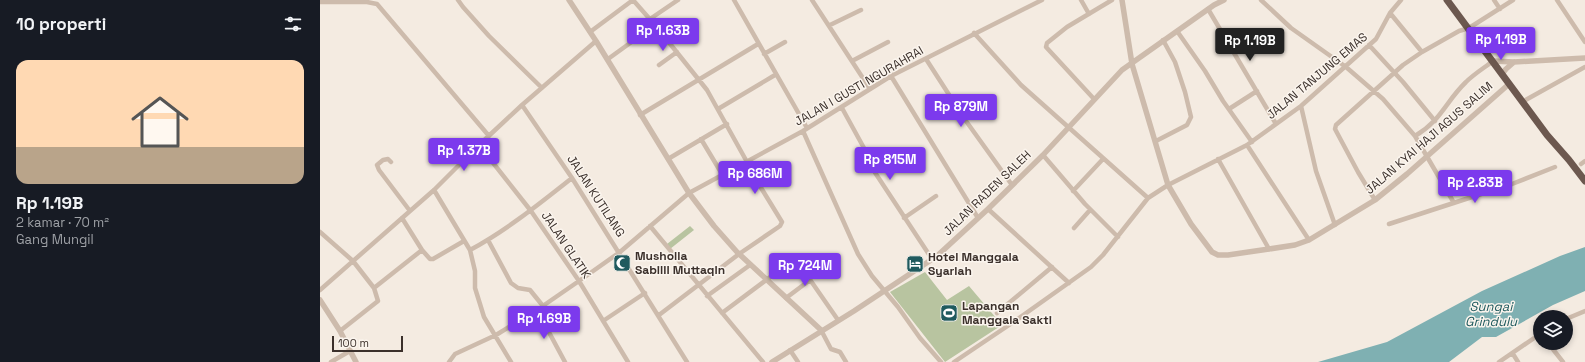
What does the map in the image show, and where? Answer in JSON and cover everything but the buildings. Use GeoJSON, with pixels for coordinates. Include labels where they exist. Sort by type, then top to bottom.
{"type":"FeatureCollection","features":[{"type":"Feature","properties":{"kind":"highway"},"geometry":{"type":"LineString","coordinates":[[1447,0],[1547,135],[1585,181]]}},
{"type":"Feature","properties":{"kind":"street"},"geometry":{"type":"LineString","coordinates":[[458,0],[489,36],[542,88]]}},
{"type":"Feature","properties":{"kind":"street"},"geometry":{"type":"LineString","coordinates":[[569,0],[608,60],[688,193],[714,226],[739,254],[821,330],[831,349],[840,352],[846,362]]}},
{"type":"Feature","properties":{"kind":"street"},"geometry":{"type":"LineString","coordinates":[[590,32],[633,0],[699,78],[718,109],[755,178],[782,222],[780,226],[698,284],[659,315]]}},
{"type":"Feature","properties":{"kind":"street"},"geometry":{"type":"LineString","coordinates":[[650,19],[678,0]]}},
{"type":"Feature","properties":{"kind":"street"},"geometry":{"type":"LineString","coordinates":[[734,0],[805,130],[858,254],[872,276],[920,338],[941,362]]}},
{"type":"Feature","properties":{"kind":"street"},"geometry":{"type":"LineString","coordinates":[[812,0],[830,25],[870,89]]}},
{"type":"Feature","properties":{"kind":"street"},"geometry":{"type":"LineString","coordinates":[[1082,0],[1089,14]]}},
{"type":"Feature","properties":{"kind":"street"},"geometry":{"type":"LineString","coordinates":[[1094,99],[1046,47],[1047,43],[1067,27],[1112,0]]}},
{"type":"Feature","properties":{"kind":"street","name":"JALAN KYAI HAJI AGUS SALIM"},"geometry":{"type":"LineString","coordinates":[[1122,0],[1132,64],[1168,185],[1191,224],[1212,252],[1218,255],[1228,255],[1295,245],[1309,240],[1335,225],[1375,200],[1407,174],[1509,84]]}},
{"type":"Feature","properties":{"kind":"street","name":"JALAN RADEN SALEH"},"geometry":{"type":"LineString","coordinates":[[774,362],[790,350],[932,259],[988,209],[1043,155],[1122,70],[1208,9],[1224,0]]}},
{"type":"Feature","properties":{"kind":"street"},"geometry":{"type":"LineString","coordinates":[[1261,0],[1291,28],[1346,67],[1383,99],[1415,136],[1428,155],[1454,203]]}},
{"type":"Feature","properties":{"kind":"street","name":"JALAN TANJUNG EMAS"},"geometry":{"type":"LineString","coordinates":[[954,362],[1070,283],[1103,255],[1148,198],[1168,185],[1249,144],[1301,106],[1318,89],[1346,67],[1376,39],[1390,13],[1400,0]]}},
{"type":"Feature","properties":{"kind":"street"},"geometry":{"type":"LineString","coordinates":[[1494,0],[1500,9]]}},
{"type":"Feature","properties":{"kind":"street"},"geometry":{"type":"LineString","coordinates":[[1375,200],[1358,172],[1335,128],[1336,124],[1375,92],[1394,73],[1422,52],[1459,31],[1469,28],[1513,0]]}},
{"type":"Feature","properties":{"kind":"street"},"geometry":{"type":"LineString","coordinates":[[1557,0],[1585,42]]}},
{"type":"Feature","properties":{"kind":"street","name":"JALAN I GUSTI NGURAHRAI"},"geometry":{"type":"LineString","coordinates":[[449,362],[455,354],[496,335],[537,310],[579,281],[620,252],[688,193],[805,130],[891,76],[1040,1]]}},
{"type":"Feature","properties":{"kind":"street"},"geometry":{"type":"LineString","coordinates":[[320,2],[367,2],[377,4],[489,136]]}},
{"type":"Feature","properties":{"kind":"street"},"geometry":{"type":"LineString","coordinates":[[1208,9],[1276,124]]}},
{"type":"Feature","properties":{"kind":"street"},"geometry":{"type":"LineString","coordinates":[[830,25],[861,10]]}},
{"type":"Feature","properties":{"kind":"street"},"geometry":{"type":"LineString","coordinates":[[1390,13],[1422,52]]}},
{"type":"Feature","properties":{"kind":"street"},"geometry":{"type":"LineString","coordinates":[[608,60],[655,25]]}},
{"type":"Feature","properties":{"kind":"street"},"geometry":{"type":"LineString","coordinates":[[1176,31],[1229,109],[1309,240]]}},
{"type":"Feature","properties":{"kind":"street"},"geometry":{"type":"LineString","coordinates":[[974,33],[1021,84],[1068,128],[1148,198]]}},
{"type":"Feature","properties":{"kind":"street"},"geometry":{"type":"LineString","coordinates":[[1156,141],[1187,125],[1191,117],[1185,92],[1174,62],[1163,40]]}},
{"type":"Feature","properties":{"kind":"street"},"geometry":{"type":"LineString","coordinates":[[320,290],[434,190],[522,105],[596,41]]}},
{"type":"Feature","properties":{"kind":"street"},"geometry":{"type":"LineString","coordinates":[[764,54],[786,42]]}},
{"type":"Feature","properties":{"kind":"street"},"geometry":{"type":"LineString","coordinates":[[852,61],[888,42]]}},
{"type":"Feature","properties":{"kind":"street"},"geometry":{"type":"LineString","coordinates":[[640,114],[758,44]]}},
{"type":"Feature","properties":{"kind":"street"},"geometry":{"type":"LineString","coordinates":[[1369,45],[1418,98],[1435,121]]}},
{"type":"Feature","properties":{"kind":"street"},"geometry":{"type":"LineString","coordinates":[[659,65],[677,52]]}},
{"type":"Feature","properties":{"kind":"street"},"geometry":{"type":"LineString","coordinates":[[1415,136],[1424,131],[1435,121],[1466,82],[1493,61],[1514,62],[1585,58]]}},
{"type":"Feature","properties":{"kind":"street"},"geometry":{"type":"LineString","coordinates":[[926,59],[966,122],[1012,185]]}},
{"type":"Feature","properties":{"kind":"street"},"geometry":{"type":"LineString","coordinates":[[1502,74],[1514,62]]}},
{"type":"Feature","properties":{"kind":"street"},"geometry":{"type":"LineString","coordinates":[[1522,102],[1585,67]]}},
{"type":"Feature","properties":{"kind":"street"},"geometry":{"type":"LineString","coordinates":[[718,109],[775,75]]}},
{"type":"Feature","properties":{"kind":"street"},"geometry":{"type":"LineString","coordinates":[[891,76],[978,218]]}},
{"type":"Feature","properties":{"kind":"street"},"geometry":{"type":"LineString","coordinates":[[1229,109],[1257,92]]}},
{"type":"Feature","properties":{"kind":"street","name":"JALAN KUTILANG"},"geometry":{"type":"LineString","coordinates":[[522,105],[620,252],[687,362]]}},
{"type":"Feature","properties":{"kind":"street"},"geometry":{"type":"LineString","coordinates":[[1301,106],[1316,171],[1335,225]]}},
{"type":"Feature","properties":{"kind":"street"},"geometry":{"type":"LineString","coordinates":[[842,108],[870,159],[874,171],[932,259]]}},
{"type":"Feature","properties":{"kind":"street"},"geometry":{"type":"LineString","coordinates":[[668,159],[726,124]]}},
{"type":"Feature","properties":{"kind":"street"},"geometry":{"type":"LineString","coordinates":[[701,139],[722,174]]}},
{"type":"Feature","properties":{"kind":"street","name":"JALAN GLATIK"},"geometry":{"type":"LineString","coordinates":[[479,145],[531,211],[579,281],[628,362]]}},
{"type":"Feature","properties":{"kind":"street"},"geometry":{"type":"LineString","coordinates":[[1043,155],[1090,210],[1118,237]]}},
{"type":"Feature","properties":{"kind":"street"},"geometry":{"type":"LineString","coordinates":[[391,162],[388,159],[383,160],[377,165],[379,170],[410,211]]}},
{"type":"Feature","properties":{"kind":"street"},"geometry":{"type":"LineString","coordinates":[[1073,191],[1103,159]]}},
{"type":"Feature","properties":{"kind":"street"},"geometry":{"type":"LineString","coordinates":[[1218,159],[1269,249]]}},
{"type":"Feature","properties":{"kind":"street"},"geometry":{"type":"LineString","coordinates":[[1390,224],[1512,184],[1555,167]]}},
{"type":"Feature","properties":{"kind":"street"},"geometry":{"type":"LineString","coordinates":[[470,250],[488,240],[531,211],[572,178]]}},
{"type":"Feature","properties":{"kind":"street"},"geometry":{"type":"LineString","coordinates":[[434,190],[470,250],[475,270],[476,288],[484,317],[511,362]]}},
{"type":"Feature","properties":{"kind":"street"},"geometry":{"type":"LineString","coordinates":[[904,218],[936,196]]}},
{"type":"Feature","properties":{"kind":"street"},"geometry":{"type":"LineString","coordinates":[[988,209],[1070,283]]}},
{"type":"Feature","properties":{"kind":"street"},"geometry":{"type":"LineString","coordinates":[[1074,228],[1090,210]]}},
{"type":"Feature","properties":{"kind":"street"},"geometry":{"type":"LineString","coordinates":[[402,218],[428,257],[433,258],[464,241]]}},
{"type":"Feature","properties":{"kind":"street"},"geometry":{"type":"LineString","coordinates":[[650,226],[763,362]]}},
{"type":"Feature","properties":{"kind":"street"},"geometry":{"type":"LineString","coordinates":[[320,232],[353,261],[374,288],[378,302],[340,332]]}},
{"type":"Feature","properties":{"kind":"street"},"geometry":{"type":"LineString","coordinates":[[488,240],[511,283],[518,288],[530,290],[543,306]]}},
{"type":"Feature","properties":{"kind":"street"},"geometry":{"type":"LineString","coordinates":[[374,288],[422,250]]}},
{"type":"Feature","properties":{"kind":"street"},"geometry":{"type":"LineString","coordinates":[[722,313],[789,263],[794,263],[798,265],[810,280],[838,320]]}},
{"type":"Feature","properties":{"kind":"street"},"geometry":{"type":"LineString","coordinates":[[707,296],[750,265]]}},
{"type":"Feature","properties":{"kind":"street"},"geometry":{"type":"LineString","coordinates":[[997,313],[1052,267]]}},
{"type":"Feature","properties":{"kind":"street"},"geometry":{"type":"LineString","coordinates":[[786,298],[810,280]]}},
{"type":"Feature","properties":{"kind":"street"},"geometry":{"type":"LineString","coordinates":[[603,321],[645,293]]}},
{"type":"Feature","properties":{"kind":"street"},"geometry":{"type":"LineString","coordinates":[[320,300],[340,332],[356,362]]}},
{"type":"Feature","properties":{"kind":"street"},"geometry":{"type":"LineString","coordinates":[[537,310],[566,362]]}},
{"type":"Feature","properties":{"kind":"street"},"geometry":{"type":"LineString","coordinates":[[1573,316],[1585,311]]}},
{"type":"Feature","properties":{"kind":"street"},"geometry":{"type":"LineString","coordinates":[[1499,362],[1533,339]]}},
{"type":"Feature","properties":{"kind":"street"},"geometry":{"type":"LineString","coordinates":[[790,350],[798,362]]}},
{"type":"Feature","properties":{"kind":"street"},"geometry":{"type":"LineString","coordinates":[[1554,350],[1563,362]]}},
{"type":"Feature","properties":{"kind":"street"},"geometry":{"type":"LineString","coordinates":[[331,362],[350,351]]}},
{"type":"Feature","properties":{"kind":"street"},"geometry":{"type":"LineString","coordinates":[[1513,354],[1518,362]]}},
{"type":"Feature","properties":{"kind":"green space"},"geometry":{"type":"Polygon","coordinates":[[[690,226],[694,230],[670,249],[667,244],[690,226]]]}},
{"type":"Feature","properties":{"kind":"green space","name":"Lapangan Manggala Sakti"},"geometry":{"type":"Polygon","coordinates":[[[925,272],[947,300],[969,286],[1002,325],[945,362],[890,292],[925,272]]]}},
{"type":"Feature","properties":{"kind":"water","name":"Sungai Grindulu"},"geometry":{"type":"Polygon","coordinates":[[[1585,247],[1585,291],[1544,310],[1533,310],[1533,316],[1496,337],[1482,337],[1449,362],[1318,362],[1387,342],[1482,291],[1560,256],[1585,247]]]}},
{"type":"Feature","properties":{"kind":"place","name":"Musholla Sabilil Muttaqin"},"geometry":{"type":"Point","coordinates":[622,263]}},
{"type":"Feature","properties":{"kind":"place","name":"Hotel Manggala Syariah"},"geometry":{"type":"Point","coordinates":[915,264]}},
{"type":"Feature","properties":{"kind":"place","name":"Lapangan Manggala Sakti"},"geometry":{"type":"Point","coordinates":[949,313]}}]}
